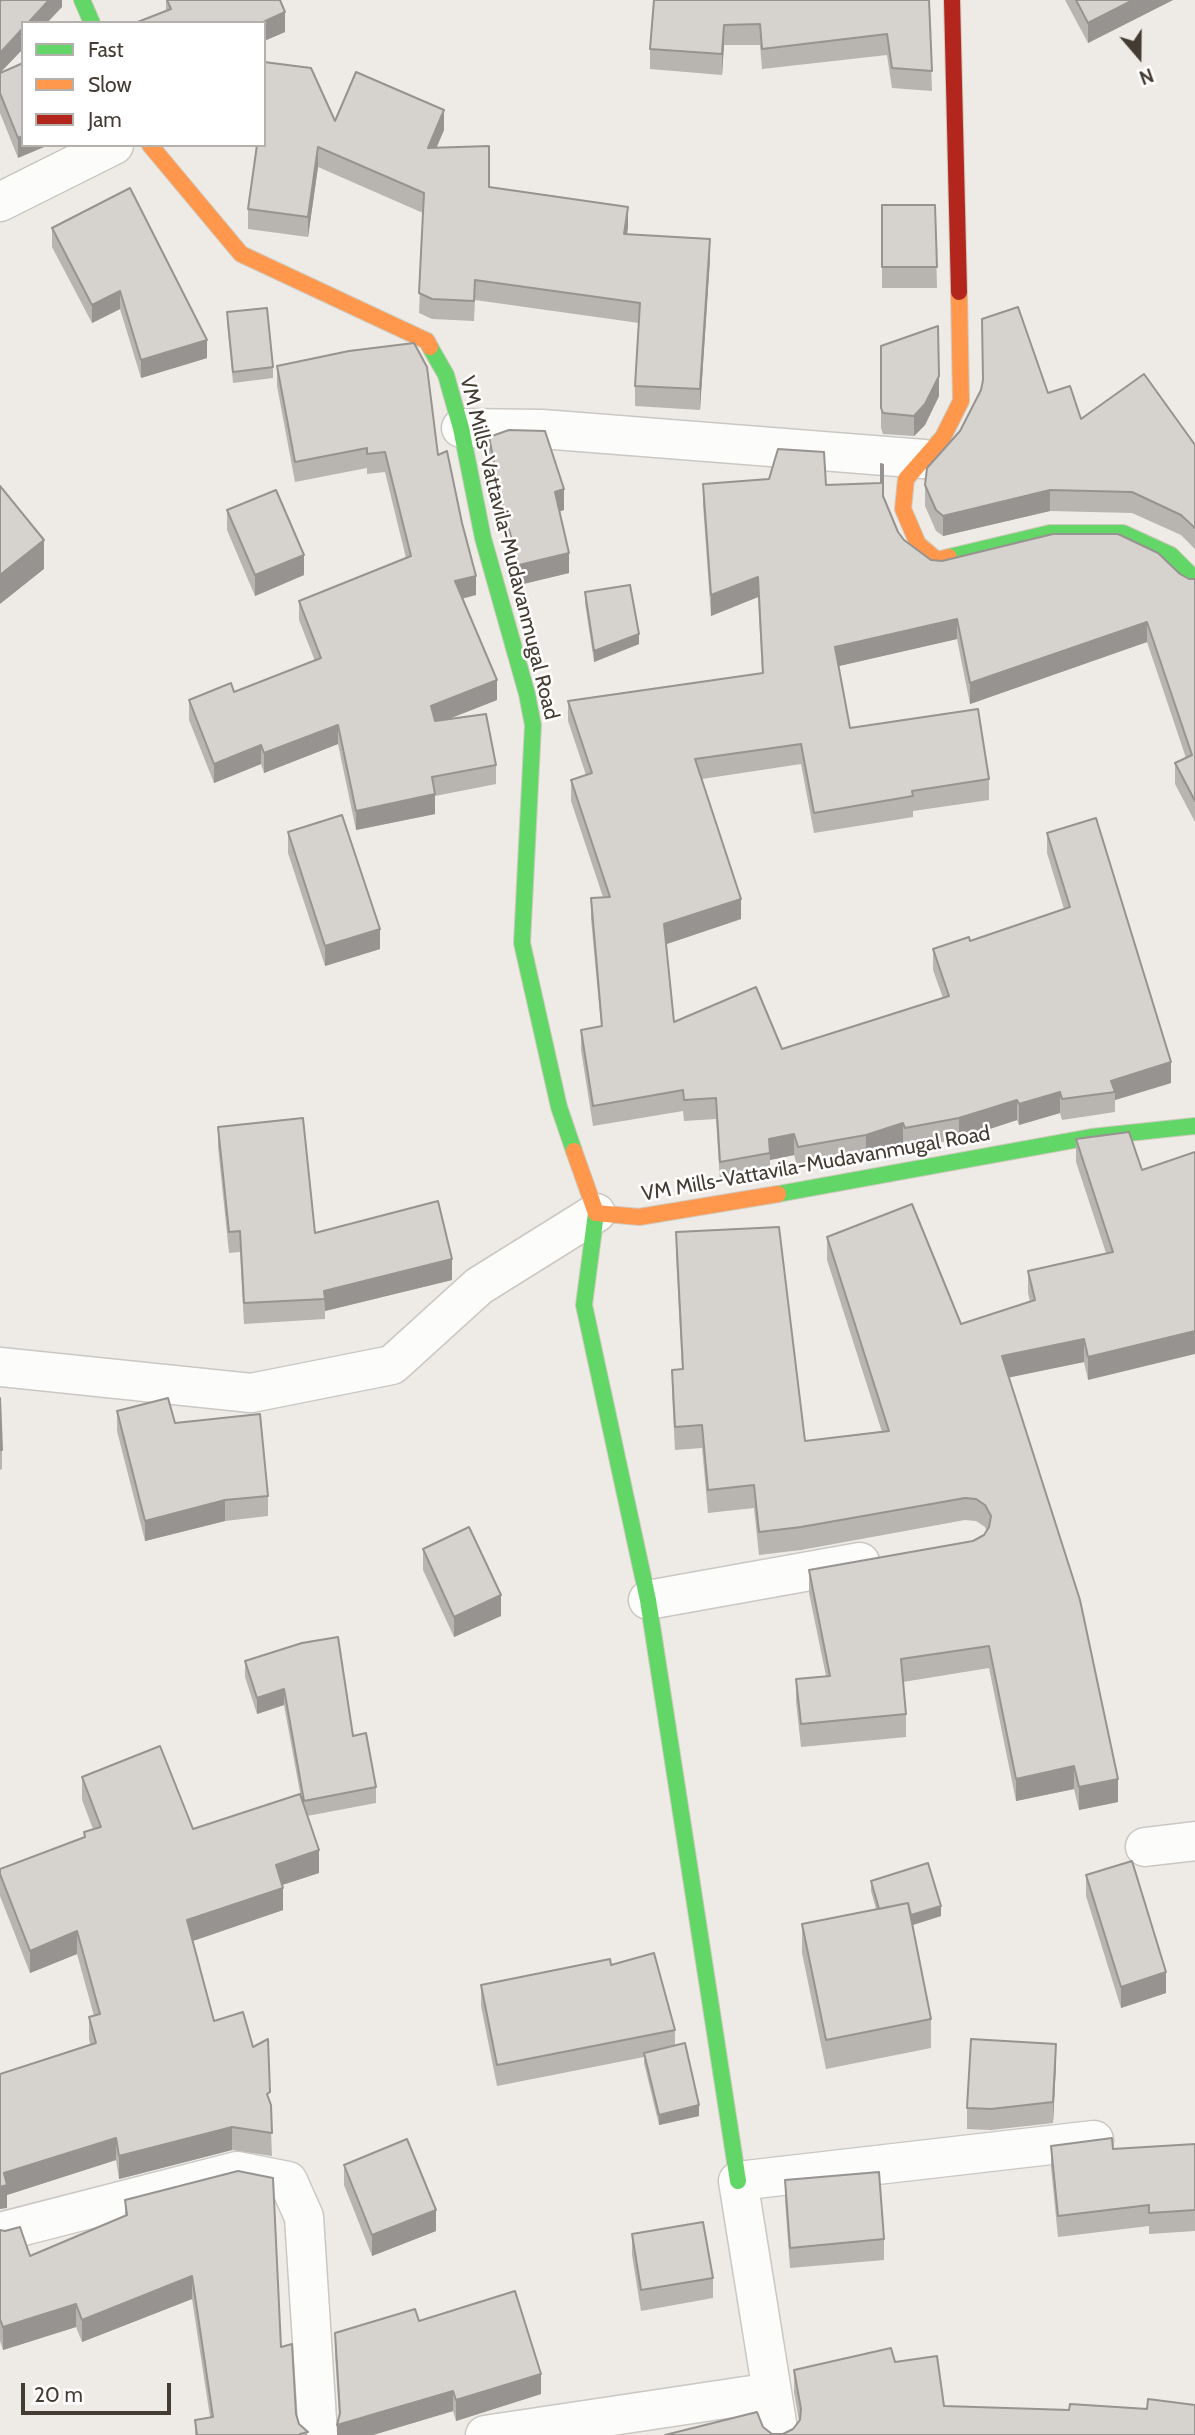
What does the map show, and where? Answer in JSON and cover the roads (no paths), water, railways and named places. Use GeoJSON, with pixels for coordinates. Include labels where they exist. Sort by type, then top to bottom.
{"type":"FeatureCollection","features":[{"type":"Feature","properties":{"kind":"street"},"geometry":{"type":"LineString","coordinates":[[82,0],[91,21]]}},
{"type":"Feature","properties":{"kind":"street"},"geometry":{"type":"LineString","coordinates":[[952,0],[961,401],[943,438],[906,479],[903,509],[918,544],[937,560],[1051,533],[1123,533],[1171,555],[1195,579]]}},
{"type":"Feature","properties":{"kind":"street"},"geometry":{"type":"LineString","coordinates":[[0,202],[110,147]]}},
{"type":"Feature","properties":{"kind":"street","name":"VM Mills-Vattavila-Mudavanmugal Road"},"geometry":{"type":"LineString","coordinates":[[152,147],[241,254],[427,341],[446,375],[461,428],[482,538],[527,694],[533,725],[522,943],[559,1107],[596,1213],[639,1217],[1091,1137],[1195,1126]]}},
{"type":"Feature","properties":{"kind":"street"},"geometry":{"type":"LineString","coordinates":[[461,428],[542,429],[924,459]]}},
{"type":"Feature","properties":{"kind":"street"},"geometry":{"type":"LineString","coordinates":[[0,1367],[251,1393],[392,1364],[479,1286],[596,1213]]}},
{"type":"Feature","properties":{"kind":"street"},"geometry":{"type":"LineString","coordinates":[[596,1213],[584,1305],[648,1600],[779,2435]]}},
{"type":"Feature","properties":{"kind":"street"},"geometry":{"type":"LineString","coordinates":[[648,1600],[889,1557]]}},
{"type":"Feature","properties":{"kind":"street"},"geometry":{"type":"LineString","coordinates":[[1145,1847],[1195,1840]]}},
{"type":"Feature","properties":{"kind":"street"},"geometry":{"type":"LineString","coordinates":[[738,2181],[1094,2140]]}},
{"type":"Feature","properties":{"kind":"street"},"geometry":{"type":"LineString","coordinates":[[0,2232],[237,2171],[288,2181],[304,2217],[318,2435]]}},
{"type":"Feature","properties":{"kind":"street"},"geometry":{"type":"LineString","coordinates":[[485,2435],[772,2392]]}}]}
